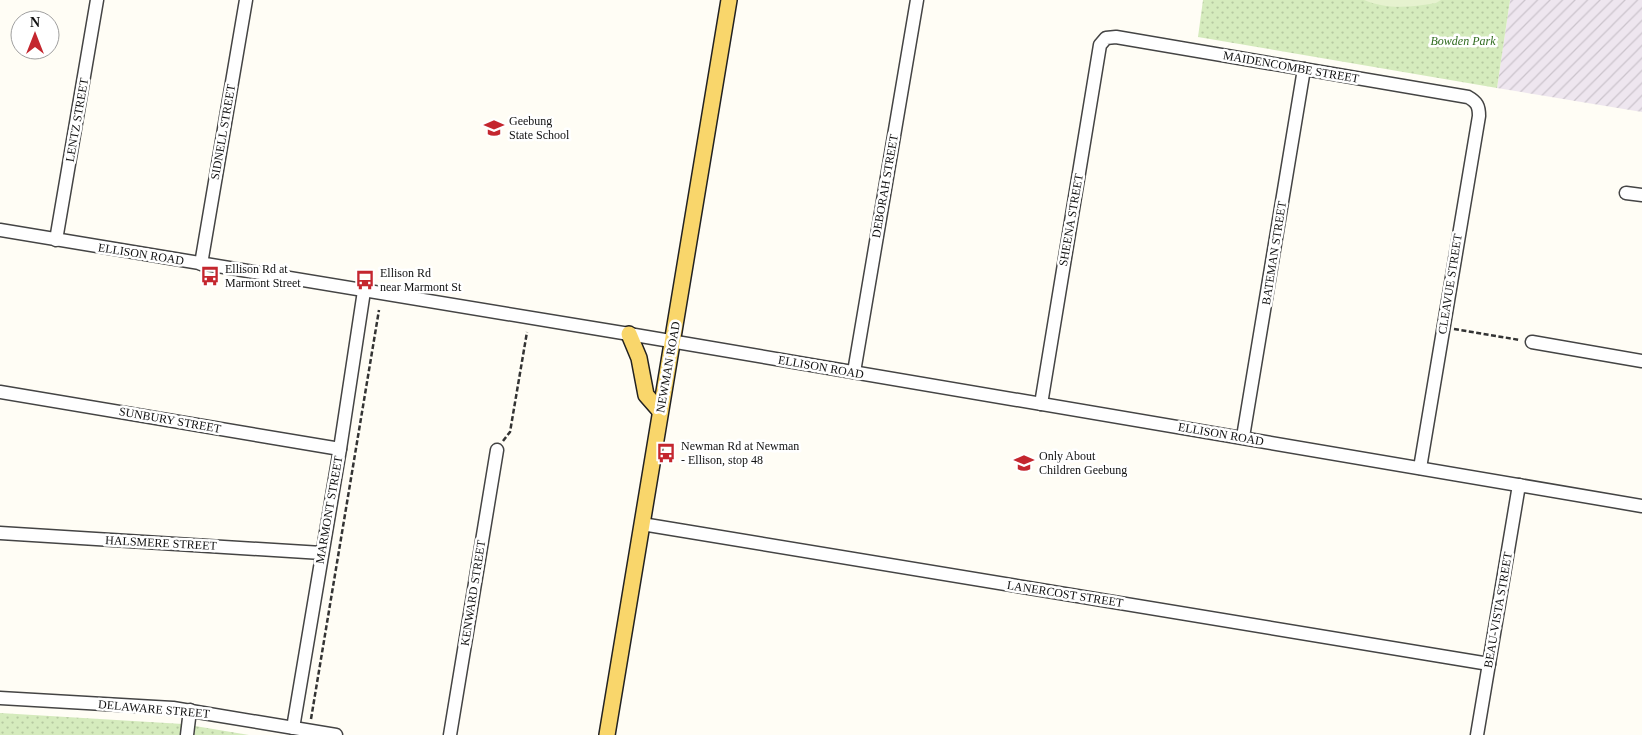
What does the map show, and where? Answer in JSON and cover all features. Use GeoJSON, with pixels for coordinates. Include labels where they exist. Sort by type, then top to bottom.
{"type":"FeatureCollection","features":[{"type":"Feature","properties":{"kind":"main road","name":"NEWMAN ROAD"},"geometry":{"type":"LineString","coordinates":[[607,735],[729,0]]}},
{"type":"Feature","properties":{"kind":"main road"},"geometry":{"type":"LineString","coordinates":[[629,334],[639,358],[646,395],[660,411]]}},
{"type":"Feature","properties":{"kind":"street","name":"LENTZ STREET"},"geometry":{"type":"LineString","coordinates":[[56,240],[97,0]]}},
{"type":"Feature","properties":{"kind":"street","name":"SIDNELL STREET"},"geometry":{"type":"LineString","coordinates":[[201,264],[246,0]]}},
{"type":"Feature","properties":{"kind":"street","name":"DEBORAH STREET"},"geometry":{"type":"LineString","coordinates":[[854,372],[917,0]]}},
{"type":"Feature","properties":{"kind":"street","name":"MAIDENCOMBE STREET"},"geometry":{"type":"LineString","coordinates":[[1106,38],[1116,37],[1468,97],[1474,101]]}},
{"type":"Feature","properties":{"kind":"street","name":"SHEENA STREET"},"geometry":{"type":"LineString","coordinates":[[1041,404],[1100,45],[1106,38]]}},
{"type":"Feature","properties":{"kind":"street","name":"BATEMAN STREET"},"geometry":{"type":"LineString","coordinates":[[1243,438],[1304,69]]}},
{"type":"Feature","properties":{"kind":"street","name":"CLEAVUE STREET"},"geometry":{"type":"LineString","coordinates":[[1420,468],[1478,116],[1478,107],[1474,101]]}},
{"type":"Feature","properties":{"kind":"street"},"geometry":{"type":"LineString","coordinates":[[1626,193],[1642,196]]}},
{"type":"Feature","properties":{"kind":"street","name":"ELLISON ROAD"},"geometry":{"type":"LineString","coordinates":[[0,230],[629,334],[1642,506]]}},
{"type":"Feature","properties":{"kind":"street","name":"MARMONT STREET"},"geometry":{"type":"LineString","coordinates":[[293,728],[340,449],[364,291]]}},
{"type":"Feature","properties":{"kind":"street"},"geometry":{"type":"LineString","coordinates":[[1532,342],[1642,361]]}},
{"type":"Feature","properties":{"kind":"street","name":"SUNBURY STREET"},"geometry":{"type":"LineString","coordinates":[[0,392],[340,449]]}},
{"type":"Feature","properties":{"kind":"street","name":"KENWARD STREET"},"geometry":{"type":"LineString","coordinates":[[450,735],[497,450]]}},
{"type":"Feature","properties":{"kind":"street","name":"BEAU-VISTA STREET"},"geometry":{"type":"LineString","coordinates":[[1477,735],[1519,485]]}},
{"type":"Feature","properties":{"kind":"street","name":"LANERCOST STREET"},"geometry":{"type":"LineString","coordinates":[[642,524],[1489,664]]}},
{"type":"Feature","properties":{"kind":"street","name":"HALSMERE STREET"},"geometry":{"type":"LineString","coordinates":[[0,533],[322,553]]}},
{"type":"Feature","properties":{"kind":"street","name":"DELAWARE STREET"},"geometry":{"type":"LineString","coordinates":[[0,698],[190,710],[336,735]]}},
{"type":"Feature","properties":{"kind":"street"},"geometry":{"type":"LineString","coordinates":[[187,735],[190,710]]}},
{"type":"Feature","properties":{"kind":"path"},"geometry":{"type":"LineString","coordinates":[[309,731],[379,310]]}},
{"type":"Feature","properties":{"kind":"path"},"geometry":{"type":"LineString","coordinates":[[1443,327],[1532,342]]}},
{"type":"Feature","properties":{"kind":"path"},"geometry":{"type":"LineString","coordinates":[[497,450],[510,432],[527,332]]}},
{"type":"Feature","properties":{"kind":"shaded area"},"geometry":{"type":"Polygon","coordinates":[[[1510,0],[1642,0],[1642,112],[1497,88],[1510,0]]]}},
{"type":"Feature","properties":{"kind":"green space","name":"Bowden Park"},"geometry":{"type":"Polygon","coordinates":[[[1203,0],[1510,0],[1497,88],[1198,37],[1203,0]]]}},
{"type":"Feature","properties":{"kind":"green space"},"geometry":{"type":"Polygon","coordinates":[[[1364,0],[1441,0],[1436,3],[1400,7],[1364,0]]]}},
{"type":"Feature","properties":{"kind":"green space"},"geometry":{"type":"Polygon","coordinates":[[[0,713],[183,724],[249,735],[0,735],[0,713]]]}},
{"type":"Feature","properties":{"kind":"place","name":"Geebung State School"},"geometry":{"type":"Point","coordinates":[494,128]}},
{"type":"Feature","properties":{"kind":"place","name":"Ellison Rd at Marmont Street"},"geometry":{"type":"Point","coordinates":[210,276]}},
{"type":"Feature","properties":{"kind":"place","name":"Ellison Rd near Marmont St"},"geometry":{"type":"Point","coordinates":[365,280]}},
{"type":"Feature","properties":{"kind":"place","name":"Newman Rd at Newman - Ellison, stop 48"},"geometry":{"type":"Point","coordinates":[666,453]}},
{"type":"Feature","properties":{"kind":"place","name":"Only About Children Geebung"},"geometry":{"type":"Point","coordinates":[1024,463]}}]}
